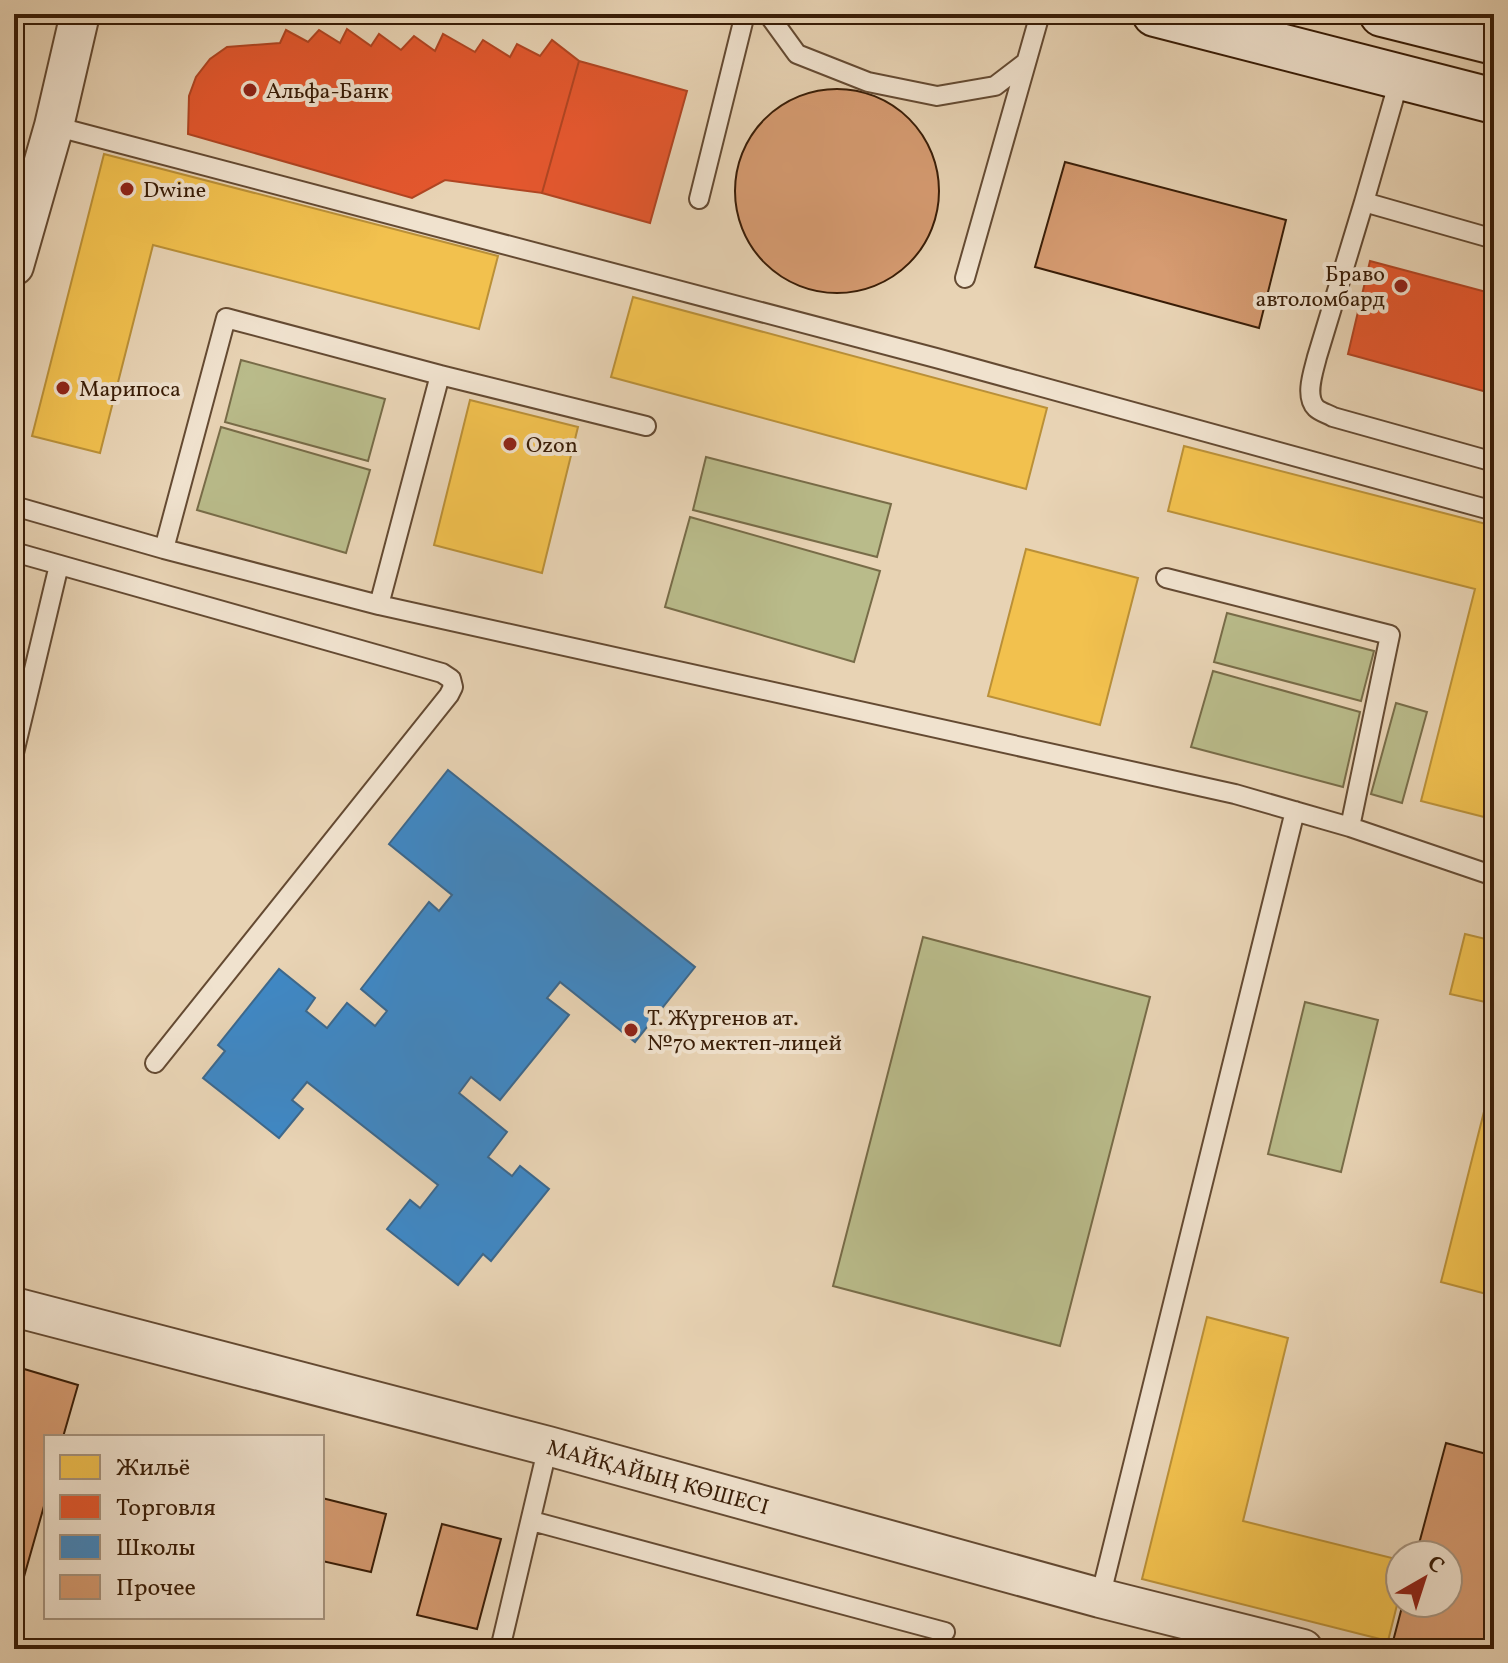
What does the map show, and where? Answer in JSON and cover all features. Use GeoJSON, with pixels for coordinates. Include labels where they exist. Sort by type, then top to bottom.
{"type":"FeatureCollection","features":[{"type":"Feature","properties":{"kind":"main road"},"geometry":{"type":"LineString","coordinates":[[1155,14],[1494,101]]}},
{"type":"Feature","properties":{"kind":"main road"},"geometry":{"type":"LineString","coordinates":[[1382,14],[1494,42]]}},
{"type":"Feature","properties":{"kind":"street"},"geometry":{"type":"LineString","coordinates":[[14,266],[54,126],[80,14]]}},
{"type":"Feature","properties":{"kind":"street","name":"МАЙҚАЙЫҢ КӨШЕСІ"},"geometry":{"type":"LineString","coordinates":[[14,1307],[548,1446],[1100,1598],[1303,1649]]}},
{"type":"Feature","properties":{"kind":"lane"},"geometry":{"type":"LineString","coordinates":[[699,199],[745,14]]}},
{"type":"Feature","properties":{"kind":"lane"},"geometry":{"type":"LineString","coordinates":[[768,14],[797,54],[868,82],[937,96],[995,86],[1025,63]]}},
{"type":"Feature","properties":{"kind":"lane"},"geometry":{"type":"LineString","coordinates":[[965,278],[1040,14]]}},
{"type":"Feature","properties":{"kind":"lane"},"geometry":{"type":"LineString","coordinates":[[1400,77],[1317,357],[1312,377],[1312,402],[1316,409],[1333,417],[1494,462]]}},
{"type":"Feature","properties":{"kind":"lane"},"geometry":{"type":"LineString","coordinates":[[54,126],[936,358],[1494,511]]}},
{"type":"Feature","properties":{"kind":"lane"},"geometry":{"type":"LineString","coordinates":[[1364,202],[1494,239]]}},
{"type":"Feature","properties":{"kind":"lane"},"geometry":{"type":"LineString","coordinates":[[164,549],[226,318],[646,426]]}},
{"type":"Feature","properties":{"kind":"lane"},"geometry":{"type":"LineString","coordinates":[[379,605],[440,375]]}},
{"type":"Feature","properties":{"kind":"lane"},"geometry":{"type":"LineString","coordinates":[[14,506],[379,605],[1235,794],[1350,827],[1494,876]]}},
{"type":"Feature","properties":{"kind":"lane"},"geometry":{"type":"LineString","coordinates":[[14,552],[442,673],[451,679],[453,687],[449,695],[155,1063]]}},
{"type":"Feature","properties":{"kind":"lane"},"geometry":{"type":"LineString","coordinates":[[14,753],[59,565]]}},
{"type":"Feature","properties":{"kind":"lane"},"geometry":{"type":"LineString","coordinates":[[1166,578],[1390,635],[1350,827]]}},
{"type":"Feature","properties":{"kind":"lane"},"geometry":{"type":"LineString","coordinates":[[1100,1598],[1295,811]]}},
{"type":"Feature","properties":{"kind":"lane"},"geometry":{"type":"LineString","coordinates":[[500,1649],[548,1446]]}},
{"type":"Feature","properties":{"kind":"lane"},"geometry":{"type":"LineString","coordinates":[[532,1521],[945,1632]]}},
{"type":"Feature","properties":{"kind":"green space"},"geometry":{"type":"Polygon","coordinates":[[[241,360],[385,399],[368,461],[225,422],[241,360]]]}},
{"type":"Feature","properties":{"kind":"green space"},"geometry":{"type":"Polygon","coordinates":[[[221,427],[370,470],[346,553],[197,510],[221,427]]]}},
{"type":"Feature","properties":{"kind":"green space"},"geometry":{"type":"Polygon","coordinates":[[[706,457],[891,504],[877,557],[693,510],[706,457]]]}},
{"type":"Feature","properties":{"kind":"green space"},"geometry":{"type":"Polygon","coordinates":[[[690,517],[880,571],[854,662],[665,607],[690,517]]]}},
{"type":"Feature","properties":{"kind":"green space"},"geometry":{"type":"Polygon","coordinates":[[[1227,613],[1374,651],[1361,701],[1214,662],[1227,613]]]}},
{"type":"Feature","properties":{"kind":"green space"},"geometry":{"type":"Polygon","coordinates":[[[1213,671],[1360,712],[1343,787],[1191,747],[1213,671]]]}},
{"type":"Feature","properties":{"kind":"green space"},"geometry":{"type":"Polygon","coordinates":[[[1396,703],[1427,712],[1402,803],[1371,794],[1396,703]]]}},
{"type":"Feature","properties":{"kind":"green space"},"geometry":{"type":"Polygon","coordinates":[[[923,937],[1150,997],[1060,1346],[833,1286],[923,937]]]}},
{"type":"Feature","properties":{"kind":"green space"},"geometry":{"type":"Polygon","coordinates":[[[1305,1002],[1378,1020],[1341,1172],[1268,1154],[1305,1002]]]}},
{"type":"Feature","properties":{"kind":"building: Жильё"},"geometry":{"type":"Polygon","coordinates":[[[104,154],[498,256],[479,329],[153,245],[100,453],[32,436],[104,154]]]}},
{"type":"Feature","properties":{"kind":"building: Жильё"},"geometry":{"type":"Polygon","coordinates":[[[633,297],[1047,408],[1026,489],[611,377],[633,297]]]}},
{"type":"Feature","properties":{"kind":"building: Жильё"},"geometry":{"type":"Polygon","coordinates":[[[470,400],[578,427],[542,573],[434,545],[470,400]]]}},
{"type":"Feature","properties":{"kind":"building: Жильё"},"geometry":{"type":"Polygon","coordinates":[[[1184,446],[1494,526],[1492,819],[1421,801],[1475,589],[1168,511],[1184,446]]]}},
{"type":"Feature","properties":{"kind":"building: Жильё"},"geometry":{"type":"Polygon","coordinates":[[[1026,549],[1138,578],[1100,725],[988,696],[1026,549]]]}},
{"type":"Feature","properties":{"kind":"building: Жильё"},"geometry":{"type":"Polygon","coordinates":[[[1465,934],[1494,941],[1494,1004],[1450,994],[1465,934]]]}},
{"type":"Feature","properties":{"kind":"building: Жильё"},"geometry":{"type":"Polygon","coordinates":[[[1494,1072],[1494,1296],[1441,1282],[1494,1072]]]}},
{"type":"Feature","properties":{"kind":"building: Жильё"},"geometry":{"type":"Polygon","coordinates":[[[1207,1317],[1288,1338],[1243,1521],[1384,1556],[1384,1619],[1394,1619],[1388,1641],[1142,1579],[1207,1317]]]}},
{"type":"Feature","properties":{"kind":"building: Торговля"},"geometry":{"type":"Polygon","coordinates":[[[347,29],[371,46],[379,34],[401,50],[414,36],[435,51],[443,34],[475,52],[483,40],[510,57],[517,44],[540,56],[552,40],[579,61],[542,193],[445,180],[412,198],[188,134],[189,96],[196,77],[210,59],[227,47],[280,43],[286,30],[308,42],[319,30],[340,43],[347,29]]]}},
{"type":"Feature","properties":{"kind":"building: Торговля"},"geometry":{"type":"Polygon","coordinates":[[[579,61],[687,91],[650,223],[542,193],[579,61]]]}},
{"type":"Feature","properties":{"kind":"building: Торговля"},"geometry":{"type":"Polygon","coordinates":[[[1370,261],[1494,294],[1494,394],[1348,354],[1370,261]]]}},
{"type":"Feature","properties":{"kind":"building: Школы"},"geometry":{"type":"Polygon","coordinates":[[[448,770],[695,967],[635,1042],[560,982],[547,998],[569,1015],[500,1100],[471,1077],[459,1093],[507,1132],[488,1157],[512,1176],[520,1166],[549,1189],[491,1261],[483,1254],[458,1285],[387,1229],[410,1200],[420,1208],[438,1185],[307,1082],[292,1100],[303,1109],[279,1138],[203,1078],[225,1051],[218,1045],[279,969],[315,998],[306,1011],[327,1028],[347,1003],[375,1026],[387,1011],[361,989],[429,902],[439,911],[452,895],[389,844],[448,770]]]}},
{"type":"Feature","properties":{"kind":"building: Прочее"},"geometry":{"type":"Polygon","coordinates":[[[837,89],[876,97],[894,106],[909,119],[922,134],[931,152],[939,191],[931,230],[922,248],[909,263],[894,276],[876,285],[837,293],[798,285],[780,276],[765,263],[752,248],[743,230],[735,191],[743,152],[752,134],[765,119],[780,106],[798,97],[837,89]]]}},
{"type":"Feature","properties":{"kind":"building: Прочее"},"geometry":{"type":"Polygon","coordinates":[[[1065,162],[1286,220],[1259,328],[1035,267],[1065,162]]]}},
{"type":"Feature","properties":{"kind":"building: Прочее"},"geometry":{"type":"Polygon","coordinates":[[[14,1366],[78,1385],[64,1435],[44,1435],[44,1506],[14,1612],[14,1366]]]}},
{"type":"Feature","properties":{"kind":"building: Прочее"},"geometry":{"type":"Polygon","coordinates":[[[1446,1443],[1494,1456],[1494,1649],[1391,1649],[1399,1619],[1464,1619],[1464,1539],[1420,1539],[1446,1443]]]}},
{"type":"Feature","properties":{"kind":"building: Прочее"},"geometry":{"type":"Polygon","coordinates":[[[324,1498],[386,1514],[371,1572],[324,1561],[324,1498]]]}},
{"type":"Feature","properties":{"kind":"building: Прочее"},"geometry":{"type":"Polygon","coordinates":[[[442,1524],[501,1539],[477,1629],[417,1615],[442,1524]]]}},
{"type":"Feature","properties":{"kind":"place","name":"Альфа-Банк"},"geometry":{"type":"Point","coordinates":[250,90]}},
{"type":"Feature","properties":{"kind":"place","name":"Dwine"},"geometry":{"type":"Point","coordinates":[127,189]}},
{"type":"Feature","properties":{"kind":"place","name":"Браво автоломбард"},"geometry":{"type":"Point","coordinates":[1401,286]}},
{"type":"Feature","properties":{"kind":"place","name":"Марипоса"},"geometry":{"type":"Point","coordinates":[63,388]}},
{"type":"Feature","properties":{"kind":"place","name":"Ozon"},"geometry":{"type":"Point","coordinates":[510,444]}},
{"type":"Feature","properties":{"kind":"place","name":"Т. Жүргенов ат. №70 мектеп-лицей"},"geometry":{"type":"Point","coordinates":[631,1030]}}]}
